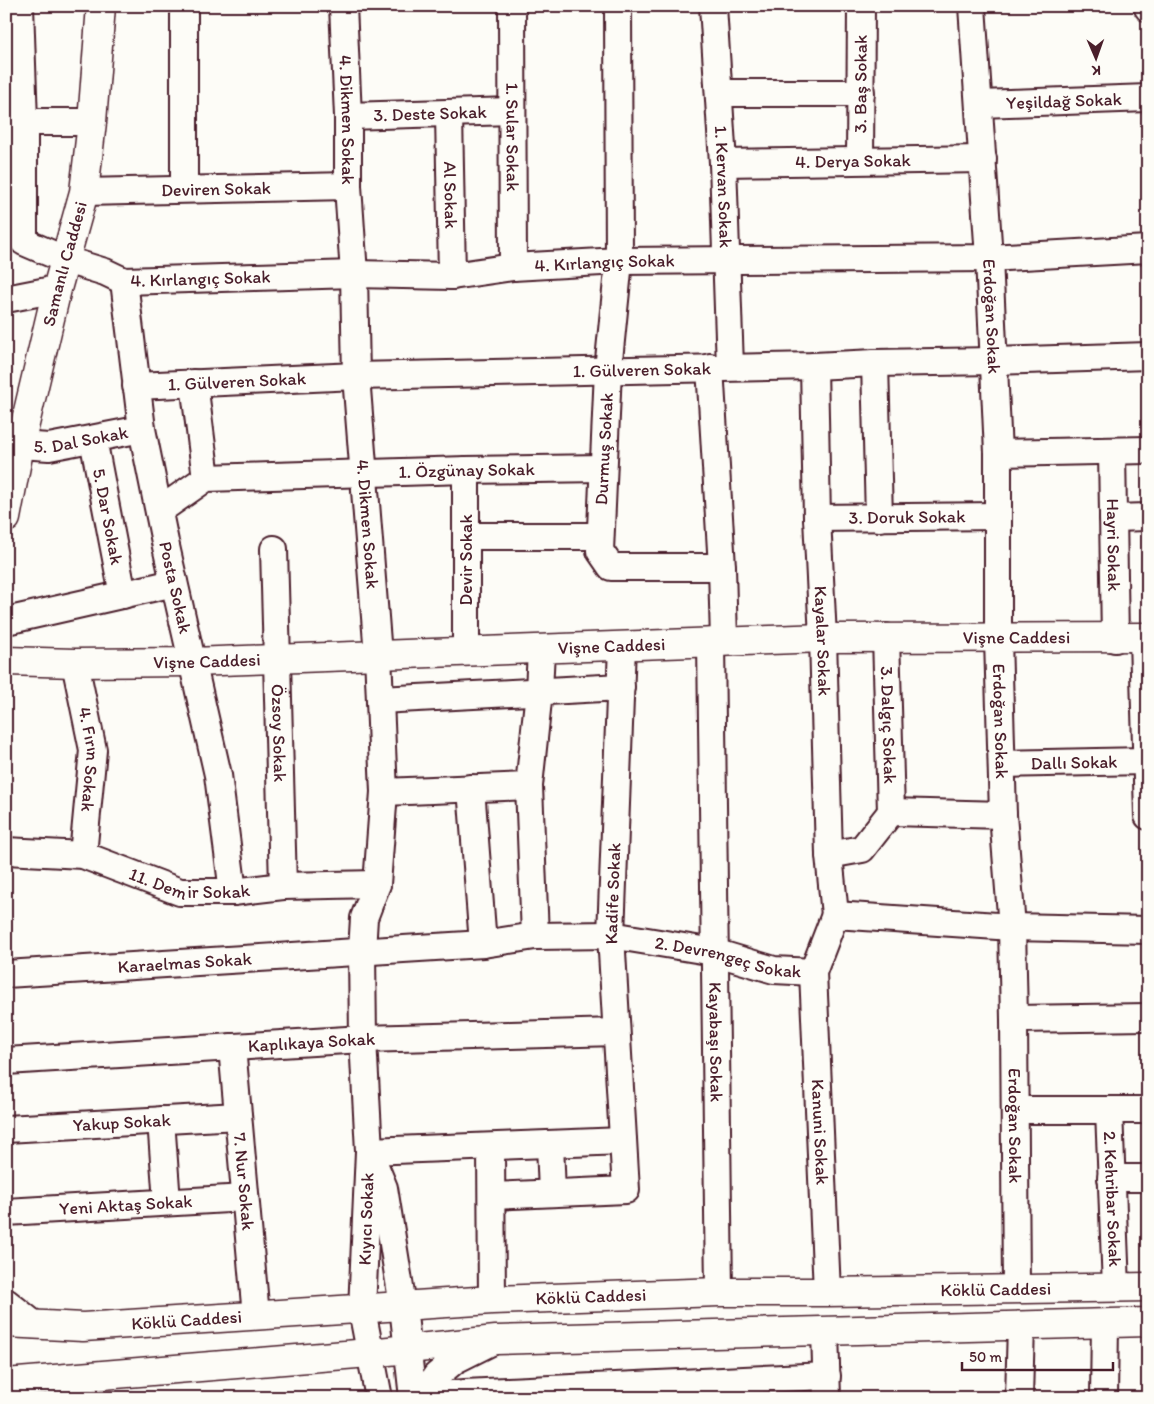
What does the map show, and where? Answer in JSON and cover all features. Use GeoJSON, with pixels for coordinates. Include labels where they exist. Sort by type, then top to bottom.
{"type":"FeatureCollection","features":[{"type":"Feature","properties":{"kind":"main road","name":"Samanlı Caddesi"},"geometry":{"type":"LineString","coordinates":[[6,518],[13,443],[84,192],[92,122],[101,6]]}},
{"type":"Feature","properties":{"kind":"main road","name":"Vişne Caddesi"},"geometry":{"type":"LineString","coordinates":[[12,672],[75,663],[193,662],[466,650],[541,650],[823,638],[1145,638]]}},
{"type":"Feature","properties":{"kind":"main road","name":"Köklü Caddesi"},"geometry":{"type":"LineString","coordinates":[[6,1323],[83,1327],[492,1300],[719,1292],[1148,1287]]}},
{"type":"Feature","properties":{"kind":"main road"},"geometry":{"type":"LineString","coordinates":[[6,1314],[35,1325]]}},
{"type":"Feature","properties":{"kind":"main road","name":"Köklü Caddesi"},"geometry":{"type":"LineString","coordinates":[[136,1372],[369,1353],[496,1340],[1148,1322]]}},
{"type":"Feature","properties":{"kind":"main road"},"geometry":{"type":"LineString","coordinates":[[6,1365],[136,1372]]}},
{"type":"Feature","properties":{"kind":"main road"},"geometry":{"type":"LineString","coordinates":[[6,1383],[136,1372]]}},
{"type":"Feature","properties":{"kind":"street"},"geometry":{"type":"LineString","coordinates":[[20,6],[24,122],[92,122]]}},
{"type":"Feature","properties":{"kind":"street"},"geometry":{"type":"LineString","coordinates":[[184,6],[184,189]]}},
{"type":"Feature","properties":{"kind":"street","name":"4. Dikmen Sokak"},"geometry":{"type":"LineString","coordinates":[[343,6],[348,116],[348,186],[354,274],[356,376],[378,654],[384,792],[377,884],[364,918],[362,951],[363,1039]]}},
{"type":"Feature","properties":{"kind":"street","name":"1. Sular Sokak"},"geometry":{"type":"LineString","coordinates":[[512,6],[513,267]]}},
{"type":"Feature","properties":{"kind":"street","name":"Durmuş Sokak"},"geometry":{"type":"LineString","coordinates":[[618,6],[619,261],[608,370],[600,551],[611,567],[722,567]]}},
{"type":"Feature","properties":{"kind":"street","name":"1. Kervan Sokak"},"geometry":{"type":"LineString","coordinates":[[713,6],[723,163],[726,261],[720,367],[722,567],[718,642]]}},
{"type":"Feature","properties":{"kind":"street","name":"3. Baş Sokak"},"geometry":{"type":"LineString","coordinates":[[860,160],[862,6]]}},
{"type":"Feature","properties":{"kind":"street","name":"Erdoğan Sokak"},"geometry":{"type":"LineString","coordinates":[[972,6],[989,258],[998,453],[998,639],[1003,815],[1012,927],[1016,1110],[1016,1288]]}},
{"type":"Feature","properties":{"kind":"street"},"geometry":{"type":"LineString","coordinates":[[719,93],[861,93]]}},
{"type":"Feature","properties":{"kind":"street","name":"Yeşildağ Sokak"},"geometry":{"type":"LineString","coordinates":[[979,104],[1148,98]]}},
{"type":"Feature","properties":{"kind":"street","name":"3. Deste Sokak"},"geometry":{"type":"LineString","coordinates":[[348,116],[512,111]]}},
{"type":"Feature","properties":{"kind":"street","name":"Al Sokak"},"geometry":{"type":"LineString","coordinates":[[449,114],[452,276]]}},
{"type":"Feature","properties":{"kind":"street","name":"4. Kırlangıç Sokak"},"geometry":{"type":"LineString","coordinates":[[24,122],[24,242],[66,260],[105,272],[124,282],[354,274],[452,276],[513,267],[619,261],[989,258],[1148,249]]}},
{"type":"Feature","properties":{"kind":"street","name":"4. Derya Sokak"},"geometry":{"type":"LineString","coordinates":[[723,163],[983,159]]}},
{"type":"Feature","properties":{"kind":"street","name":"Deviren Sokak"},"geometry":{"type":"LineString","coordinates":[[84,192],[348,186]]}},
{"type":"Feature","properties":{"kind":"street","name":"Posta Sokak"},"geometry":{"type":"LineString","coordinates":[[124,282],[142,429],[174,583],[218,775],[233,892]]}},
{"type":"Feature","properties":{"kind":"street"},"geometry":{"type":"LineString","coordinates":[[6,299],[57,289]]}},
{"type":"Feature","properties":{"kind":"street","name":"1. Gülveren Sokak"},"geometry":{"type":"LineString","coordinates":[[136,386],[356,376],[875,363],[994,362],[1148,356]]}},
{"type":"Feature","properties":{"kind":"street"},"geometry":{"type":"LineString","coordinates":[[875,363],[879,518]]}},
{"type":"Feature","properties":{"kind":"street","name":"Kayalar Sokak"},"geometry":{"type":"LineString","coordinates":[[814,366],[817,518],[823,638],[829,856],[835,916]]}},
{"type":"Feature","properties":{"kind":"street"},"geometry":{"type":"LineString","coordinates":[[159,511],[206,478],[194,383]]}},
{"type":"Feature","properties":{"kind":"street","name":"5. Dal Sokak"},"geometry":{"type":"LineString","coordinates":[[13,443],[49,447],[142,429]]}},
{"type":"Feature","properties":{"kind":"street","name":"5. Dar Sokak"},"geometry":{"type":"LineString","coordinates":[[93,439],[123,595]]}},
{"type":"Feature","properties":{"kind":"street"},"geometry":{"type":"LineString","coordinates":[[998,453],[1148,450]]}},
{"type":"Feature","properties":{"kind":"street","name":"Hayri Sokak"},"geometry":{"type":"LineString","coordinates":[[1112,451],[1116,638]]}},
{"type":"Feature","properties":{"kind":"street","name":"1. Özgünay Sokak"},"geometry":{"type":"LineString","coordinates":[[206,478],[603,468]]}},
{"type":"Feature","properties":{"kind":"street","name":"Devir Sokak"},"geometry":{"type":"LineString","coordinates":[[466,470],[466,650]]}},
{"type":"Feature","properties":{"kind":"street","name":"3. Doruk Sokak"},"geometry":{"type":"LineString","coordinates":[[817,518],[998,516]]}},
{"type":"Feature","properties":{"kind":"street"},"geometry":{"type":"LineString","coordinates":[[1113,518],[1148,517]]}},
{"type":"Feature","properties":{"kind":"street"},"geometry":{"type":"LineString","coordinates":[[466,536],[600,536]]}},
{"type":"Feature","properties":{"kind":"street","name":"Özsoy Sokak"},"geometry":{"type":"LineString","coordinates":[[274,549],[283,886]]}},
{"type":"Feature","properties":{"kind":"street"},"geometry":{"type":"LineString","coordinates":[[6,622],[174,583]]}},
{"type":"Feature","properties":{"kind":"street","name":"3. Dalgıç Sokak"},"geometry":{"type":"LineString","coordinates":[[886,638],[891,812]]}},
{"type":"Feature","properties":{"kind":"street"},"geometry":{"type":"LineString","coordinates":[[1145,638],[1148,816]]}},
{"type":"Feature","properties":{"kind":"street","name":"Kayabaşı Sokak"},"geometry":{"type":"LineString","coordinates":[[718,642],[714,952],[719,1292]]}},
{"type":"Feature","properties":{"kind":"street","name":"Kadife Sokak"},"geometry":{"type":"LineString","coordinates":[[552,1193],[626,1190],[610,935],[622,646]]}},
{"type":"Feature","properties":{"kind":"street"},"geometry":{"type":"LineString","coordinates":[[535,936],[529,786],[539,691],[541,650]]}},
{"type":"Feature","properties":{"kind":"street","name":"4. Fırın Sokak"},"geometry":{"type":"LineString","coordinates":[[75,663],[94,750],[83,855]]}},
{"type":"Feature","properties":{"kind":"street"},"geometry":{"type":"LineString","coordinates":[[380,700],[621,687]]}},
{"type":"Feature","properties":{"kind":"street","name":"Dallı Sokak"},"geometry":{"type":"LineString","coordinates":[[1002,764],[1146,761]]}},
{"type":"Feature","properties":{"kind":"street"},"geometry":{"type":"LineString","coordinates":[[384,792],[529,786]]}},
{"type":"Feature","properties":{"kind":"street"},"geometry":{"type":"LineString","coordinates":[[471,788],[483,944]]}},
{"type":"Feature","properties":{"kind":"street"},"geometry":{"type":"LineString","coordinates":[[829,856],[862,849],[891,812],[1003,815]]}},
{"type":"Feature","properties":{"kind":"street","name":"11. Demir Sokak"},"geometry":{"type":"LineString","coordinates":[[6,851],[83,855],[180,892],[233,892],[283,886],[377,884]]}},
{"type":"Feature","properties":{"kind":"street"},"geometry":{"type":"LineString","coordinates":[[835,916],[1012,927],[1148,930]]}},
{"type":"Feature","properties":{"kind":"street","name":"2. Devrengeç Sokak"},"geometry":{"type":"LineString","coordinates":[[362,951],[483,944],[535,936],[610,935],[714,952],[774,970],[813,972],[835,916]]}},
{"type":"Feature","properties":{"kind":"street","name":"Karaelmas Sokak"},"geometry":{"type":"LineString","coordinates":[[6,974],[362,951]]}},
{"type":"Feature","properties":{"kind":"street","name":"Kanuni Sokak"},"geometry":{"type":"LineString","coordinates":[[813,972],[827,1292]]}},
{"type":"Feature","properties":{"kind":"street"},"geometry":{"type":"LineString","coordinates":[[1014,1019],[1148,1017]]}},
{"type":"Feature","properties":{"kind":"street","name":"Kaplıkaya Sokak"},"geometry":{"type":"LineString","coordinates":[[6,1061],[363,1039],[616,1032]]}},
{"type":"Feature","properties":{"kind":"street","name":"Kıyıcı Sokak"},"geometry":{"type":"LineString","coordinates":[[363,1039],[369,1151],[362,1310],[379,1398]]}},
{"type":"Feature","properties":{"kind":"street","name":"7. Nur Sokak"},"geometry":{"type":"LineString","coordinates":[[232,1047],[256,1316]]}},
{"type":"Feature","properties":{"kind":"street","name":"2. Kehribar Sokak"},"geometry":{"type":"LineString","coordinates":[[1016,1110],[1148,1110]]}},
{"type":"Feature","properties":{"kind":"street","name":"2. Kehribar Sokak"},"geometry":{"type":"LineString","coordinates":[[1109,1111],[1116,1287]]}},
{"type":"Feature","properties":{"kind":"street","name":"Yakup Sokak"},"geometry":{"type":"LineString","coordinates":[[6,1129],[238,1116]]}},
{"type":"Feature","properties":{"kind":"street"},"geometry":{"type":"LineString","coordinates":[[161,1120],[167,1202]]}},
{"type":"Feature","properties":{"kind":"street"},"geometry":{"type":"LineString","coordinates":[[412,1398],[403,1306],[384,1188],[369,1151],[623,1141]]}},
{"type":"Feature","properties":{"kind":"street"},"geometry":{"type":"LineString","coordinates":[[492,1196],[552,1193],[550,1144]]}},
{"type":"Feature","properties":{"kind":"street"},"geometry":{"type":"LineString","coordinates":[[491,1147],[492,1300]]}},
{"type":"Feature","properties":{"kind":"street"},"geometry":{"type":"LineString","coordinates":[[1111,1178],[1148,1178]]}},
{"type":"Feature","properties":{"kind":"street","name":"Yeni Aktaş Sokak"},"geometry":{"type":"LineString","coordinates":[[6,1212],[245,1198]]}},
{"type":"Feature","properties":{"kind":"street"},"geometry":{"type":"LineString","coordinates":[[6,1302],[35,1325]]}},
{"type":"Feature","properties":{"kind":"street"},"geometry":{"type":"LineString","coordinates":[[1104,1398],[1105,1323]]}},
{"type":"Feature","properties":{"kind":"street"},"geometry":{"type":"LineString","coordinates":[[1019,1398],[1021,1325]]}},
{"type":"Feature","properties":{"kind":"street"},"geometry":{"type":"LineString","coordinates":[[438,1398],[441,1395],[827,1387],[825,1331]]}},
{"type":"Feature","properties":{"kind":"street"},"geometry":{"type":"LineString","coordinates":[[422,1398],[436,1376],[455,1360],[496,1340]]}}]}
